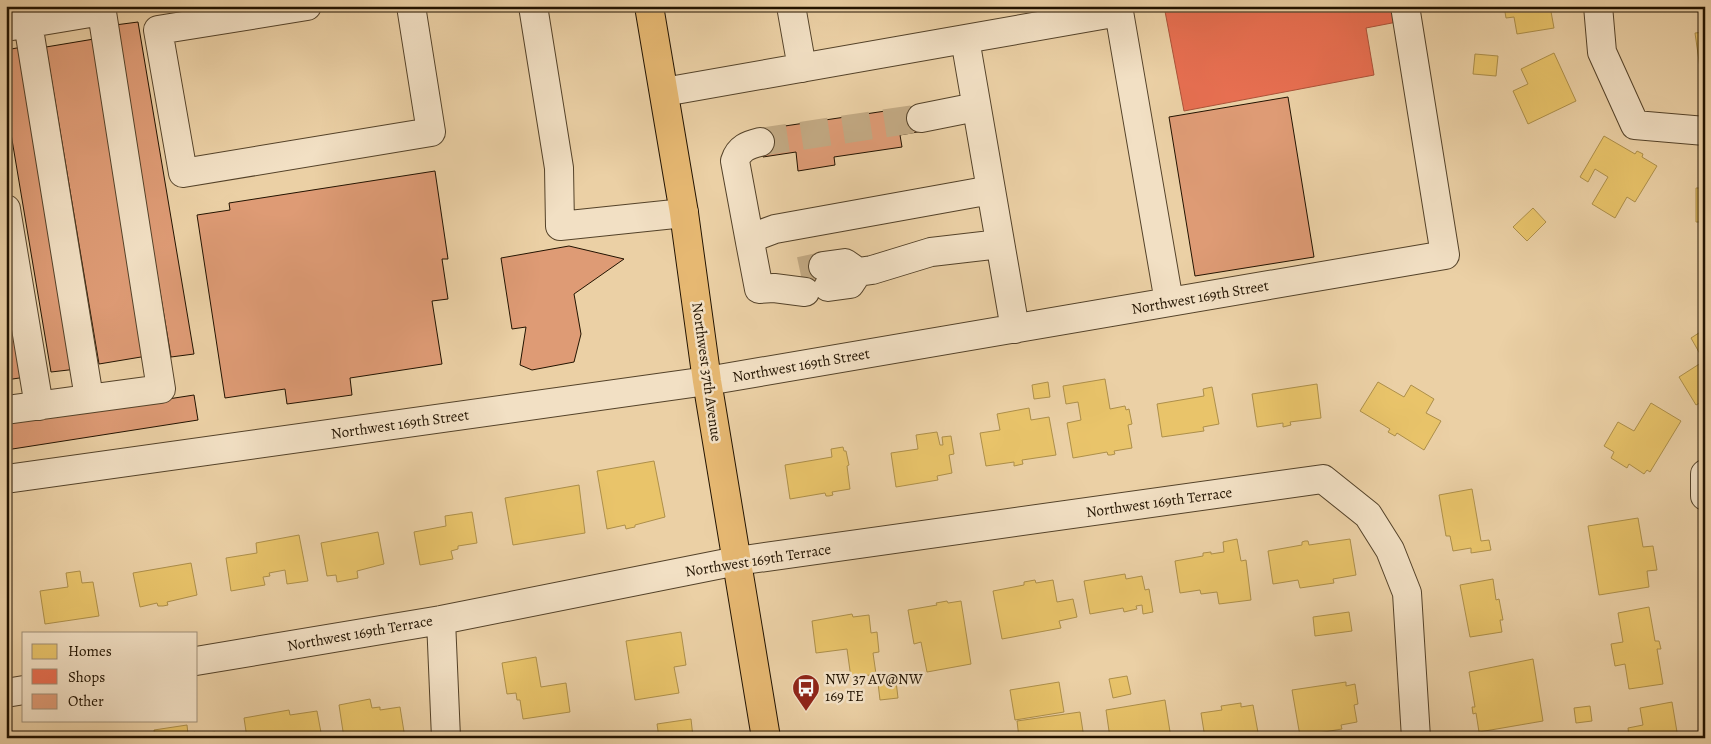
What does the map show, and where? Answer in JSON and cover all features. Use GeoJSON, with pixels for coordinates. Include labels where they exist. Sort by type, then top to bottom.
{"type":"FeatureCollection","features":[{"type":"Feature","properties":{"kind":"main road","name":"Northwest 37th Avenue"},"geometry":{"type":"LineString","coordinates":[[649,6],[684,213],[708,381],[766,738]]}},
{"type":"Feature","properties":{"kind":"street"},"geometry":{"type":"LineString","coordinates":[[307,6],[226,12],[158,30],[183,173],[432,132],[412,6]]}},
{"type":"Feature","properties":{"kind":"street"},"geometry":{"type":"LineString","coordinates":[[533,6],[559,168],[560,226],[684,213]]}},
{"type":"Feature","properties":{"kind":"street"},"geometry":{"type":"LineString","coordinates":[[791,6],[802,68]]}},
{"type":"Feature","properties":{"kind":"street","name":"Northwest 169th Street"},"geometry":{"type":"LineString","coordinates":[[6,479],[708,381],[1444,255],[1405,6]]}},
{"type":"Feature","properties":{"kind":"street"},"geometry":{"type":"LineString","coordinates":[[1598,6],[1602,52],[1635,125],[1705,131]]}},
{"type":"Feature","properties":{"kind":"street"},"geometry":{"type":"LineString","coordinates":[[6,410],[161,389],[101,9],[17,25],[89,398]]}},
{"type":"Feature","properties":{"kind":"street"},"geometry":{"type":"LineString","coordinates":[[664,92],[964,39],[1118,9],[1169,302]]}},
{"type":"Feature","properties":{"kind":"street"},"geometry":{"type":"LineString","coordinates":[[964,39],[1015,329]]}},
{"type":"Feature","properties":{"kind":"street"},"geometry":{"type":"LineString","coordinates":[[920,118],[976,107]]}},
{"type":"Feature","properties":{"kind":"street"},"geometry":{"type":"LineString","coordinates":[[760,142],[741,149],[735,161],[759,289],[774,288],[814,279],[850,284],[858,272],[872,270],[931,252],[1000,244]]}},
{"type":"Feature","properties":{"kind":"street"},"geometry":{"type":"LineString","coordinates":[[750,242],[759,235],[775,228],[990,190]]}},
{"type":"Feature","properties":{"kind":"street"},"geometry":{"type":"LineString","coordinates":[[6,209],[38,406]]}},
{"type":"Feature","properties":{"kind":"street"},"geometry":{"type":"LineString","coordinates":[[1705,474],[1705,496]]}},
{"type":"Feature","properties":{"kind":"street","name":"Northwest 169th Terrace"},"geometry":{"type":"LineString","coordinates":[[198,661],[441,620],[737,561],[1323,479],[1368,515],[1390,550],[1407,593],[1416,738]]}},
{"type":"Feature","properties":{"kind":"street"},"geometry":{"type":"LineString","coordinates":[[441,620],[446,738]]}},
{"type":"Feature","properties":{"kind":"street"},"geometry":{"type":"LineString","coordinates":[[6,693],[22,690]]}},
{"type":"Feature","properties":{"kind":"building: Homes"},"geometry":{"type":"Polygon","coordinates":[[[1504,6],[1550,6],[1554,28],[1517,34],[1514,17],[1506,18],[1504,6]]]}},
{"type":"Feature","properties":{"kind":"building: Homes"},"geometry":{"type":"Polygon","coordinates":[[[1705,32],[1705,67],[1700,68],[1695,33],[1705,32]]]}},
{"type":"Feature","properties":{"kind":"building: Homes"},"geometry":{"type":"Polygon","coordinates":[[[1554,53],[1576,101],[1528,124],[1513,91],[1528,84],[1521,69],[1554,53]]]}},
{"type":"Feature","properties":{"kind":"building: Homes"},"geometry":{"type":"Polygon","coordinates":[[[1475,54],[1498,56],[1496,76],[1473,74],[1475,54]]]}},
{"type":"Feature","properties":{"kind":"building: Homes"},"geometry":{"type":"Polygon","coordinates":[[[1604,136],[1635,154],[1637,151],[1643,154],[1642,157],[1657,166],[1635,202],[1627,197],[1615,218],[1592,204],[1608,177],[1595,169],[1588,182],[1580,177],[1604,136]]]}},
{"type":"Feature","properties":{"kind":"building: Homes"},"geometry":{"type":"Polygon","coordinates":[[[1696,188],[1705,188],[1705,222],[1696,222],[1696,188]]]}},
{"type":"Feature","properties":{"kind":"building: Homes"},"geometry":{"type":"Polygon","coordinates":[[[1533,208],[1546,222],[1527,241],[1513,227],[1533,208]]]}},
{"type":"Feature","properties":{"kind":"building: Homes"},"geometry":{"type":"Polygon","coordinates":[[[1705,329],[1705,400],[1696,405],[1679,377],[1704,361],[1691,338],[1705,329]]]}},
{"type":"Feature","properties":{"kind":"building: Homes"},"geometry":{"type":"Polygon","coordinates":[[[1105,379],[1110,409],[1125,406],[1126,410],[1129,409],[1132,424],[1128,425],[1132,448],[1114,451],[1115,454],[1111,455],[1108,455],[1107,452],[1073,458],[1067,423],[1081,420],[1078,402],[1066,404],[1063,386],[1105,379]]]}},
{"type":"Feature","properties":{"kind":"building: Homes"},"geometry":{"type":"Polygon","coordinates":[[[1048,382],[1050,397],[1034,399],[1032,385],[1048,382]]]}},
{"type":"Feature","properties":{"kind":"building: Homes"},"geometry":{"type":"Polygon","coordinates":[[[1378,382],[1404,397],[1411,385],[1434,399],[1426,413],[1441,421],[1424,450],[1397,433],[1395,436],[1388,432],[1390,429],[1360,411],[1378,382]]]}},
{"type":"Feature","properties":{"kind":"building: Homes"},"geometry":{"type":"Polygon","coordinates":[[[1317,384],[1321,418],[1290,422],[1291,425],[1283,427],[1283,423],[1257,427],[1252,394],[1317,384]]]}},
{"type":"Feature","properties":{"kind":"building: Homes"},"geometry":{"type":"Polygon","coordinates":[[[1212,387],[1219,424],[1203,427],[1204,431],[1162,437],[1157,404],[1204,396],[1203,389],[1212,387]]]}},
{"type":"Feature","properties":{"kind":"building: Homes"},"geometry":{"type":"Polygon","coordinates":[[[1651,403],[1681,421],[1650,472],[1647,470],[1644,474],[1629,464],[1627,468],[1611,458],[1614,452],[1604,446],[1618,422],[1634,431],[1651,403]]]}},
{"type":"Feature","properties":{"kind":"building: Homes"},"geometry":{"type":"Polygon","coordinates":[[[1029,408],[1031,420],[1049,417],[1056,455],[1022,460],[1023,464],[1014,466],[1014,462],[986,466],[980,433],[1000,430],[997,414],[1029,408]]]}},
{"type":"Feature","properties":{"kind":"building: Homes"},"geometry":{"type":"Polygon","coordinates":[[[937,432],[940,445],[943,445],[942,437],[951,436],[954,454],[949,455],[952,473],[937,476],[938,480],[896,487],[891,453],[918,449],[916,435],[937,432]]]}},
{"type":"Feature","properties":{"kind":"building: Homes"},"geometry":{"type":"Polygon","coordinates":[[[843,447],[844,451],[846,451],[849,465],[847,466],[850,489],[832,492],[833,495],[829,496],[826,496],[825,493],[790,499],[785,465],[832,457],[831,449],[843,447]]]}},
{"type":"Feature","properties":{"kind":"building: Homes"},"geometry":{"type":"Polygon","coordinates":[[[654,461],[665,517],[626,529],[625,525],[607,529],[597,471],[654,461]]]}},
{"type":"Feature","properties":{"kind":"building: Homes"},"geometry":{"type":"Polygon","coordinates":[[[579,485],[585,533],[513,545],[505,498],[579,485]]]}},
{"type":"Feature","properties":{"kind":"building: Homes"},"geometry":{"type":"Polygon","coordinates":[[[1472,489],[1481,541],[1489,540],[1491,550],[1471,553],[1471,548],[1453,551],[1450,536],[1446,536],[1439,495],[1472,489]]]}},
{"type":"Feature","properties":{"kind":"building: Homes"},"geometry":{"type":"Polygon","coordinates":[[[472,512],[477,543],[458,546],[458,549],[451,551],[453,559],[420,565],[414,532],[446,526],[445,516],[472,512]]]}},
{"type":"Feature","properties":{"kind":"building: Homes"},"geometry":{"type":"Polygon","coordinates":[[[1638,518],[1643,547],[1653,546],[1657,570],[1647,571],[1649,587],[1599,595],[1588,526],[1638,518]]]}},
{"type":"Feature","properties":{"kind":"building: Homes"},"geometry":{"type":"Polygon","coordinates":[[[378,532],[384,564],[357,571],[358,578],[337,582],[336,575],[327,576],[321,543],[378,532]]]}},
{"type":"Feature","properties":{"kind":"building: Homes"},"geometry":{"type":"Polygon","coordinates":[[[299,535],[308,581],[287,584],[285,570],[269,573],[270,576],[263,577],[265,585],[231,591],[226,558],[257,553],[256,543],[299,535]]]}},
{"type":"Feature","properties":{"kind":"building: Homes"},"geometry":{"type":"Polygon","coordinates":[[[1237,539],[1241,561],[1246,560],[1251,600],[1219,604],[1217,592],[1201,594],[1200,590],[1180,593],[1175,561],[1203,556],[1203,553],[1224,552],[1223,542],[1237,539]]]}},
{"type":"Feature","properties":{"kind":"building: Homes"},"geometry":{"type":"Polygon","coordinates":[[[1350,539],[1356,575],[1333,579],[1334,583],[1300,588],[1298,580],[1273,584],[1268,551],[1302,545],[1302,542],[1305,541],[1308,541],[1309,545],[1350,539]]]}},
{"type":"Feature","properties":{"kind":"building: Homes"},"geometry":{"type":"Polygon","coordinates":[[[191,563],[197,595],[167,602],[168,605],[158,606],[157,603],[140,607],[133,573],[191,563]]]}},
{"type":"Feature","properties":{"kind":"building: Homes"},"geometry":{"type":"Polygon","coordinates":[[[80,571],[82,583],[93,582],[99,616],[45,624],[40,591],[68,587],[66,573],[80,571]]]}},
{"type":"Feature","properties":{"kind":"building: Homes"},"geometry":{"type":"Polygon","coordinates":[[[1125,574],[1126,579],[1142,576],[1145,590],[1149,589],[1153,612],[1143,614],[1142,605],[1136,606],[1137,609],[1124,612],[1123,608],[1090,614],[1084,581],[1125,574]]]}},
{"type":"Feature","properties":{"kind":"building: Homes"},"geometry":{"type":"Polygon","coordinates":[[[1493,579],[1496,600],[1499,599],[1503,620],[1500,620],[1502,632],[1470,637],[1460,585],[1493,579]]]}},
{"type":"Feature","properties":{"kind":"building: Homes"},"geometry":{"type":"Polygon","coordinates":[[[1035,580],[1036,583],[1053,580],[1057,602],[1073,599],[1077,617],[1059,621],[1061,628],[1002,639],[993,591],[1024,585],[1024,582],[1035,580]]]}},
{"type":"Feature","properties":{"kind":"building: Homes"},"geometry":{"type":"Polygon","coordinates":[[[947,601],[948,603],[961,601],[971,664],[927,672],[921,642],[914,644],[908,610],[937,605],[936,603],[947,601]]]}},
{"type":"Feature","properties":{"kind":"building: Homes"},"geometry":{"type":"Polygon","coordinates":[[[1649,607],[1655,641],[1659,641],[1661,649],[1657,649],[1663,684],[1629,689],[1625,664],[1615,666],[1611,644],[1623,642],[1618,613],[1649,607]]]}},
{"type":"Feature","properties":{"kind":"building: Homes"},"geometry":{"type":"Polygon","coordinates":[[[1349,612],[1352,631],[1315,636],[1313,617],[1349,612]]]}},
{"type":"Feature","properties":{"kind":"building: Homes"},"geometry":{"type":"Polygon","coordinates":[[[852,614],[853,617],[869,615],[871,633],[877,632],[879,652],[873,653],[876,674],[851,678],[847,649],[816,653],[812,621],[852,614]]]}},
{"type":"Feature","properties":{"kind":"building: Homes"},"geometry":{"type":"Polygon","coordinates":[[[681,632],[686,665],[674,667],[679,693],[635,700],[626,641],[681,632]]]}},
{"type":"Feature","properties":{"kind":"building: Homes"},"geometry":{"type":"Polygon","coordinates":[[[536,657],[541,687],[566,683],[570,712],[523,719],[520,700],[517,700],[516,693],[507,694],[502,663],[536,657]]]}},
{"type":"Feature","properties":{"kind":"building: Homes"},"geometry":{"type":"Polygon","coordinates":[[[1533,659],[1543,721],[1479,732],[1476,713],[1473,714],[1472,707],[1475,707],[1469,672],[1533,659]]]}},
{"type":"Feature","properties":{"kind":"building: Homes"},"geometry":{"type":"Polygon","coordinates":[[[1127,676],[1131,694],[1113,698],[1109,679],[1127,676]]]}},
{"type":"Feature","properties":{"kind":"building: Homes"},"geometry":{"type":"Polygon","coordinates":[[[896,681],[898,698],[880,700],[878,683],[896,681]]]}},
{"type":"Feature","properties":{"kind":"building: Homes"},"geometry":{"type":"Polygon","coordinates":[[[1059,682],[1064,712],[1015,720],[1010,690],[1059,682]]]}},
{"type":"Feature","properties":{"kind":"building: Homes"},"geometry":{"type":"Polygon","coordinates":[[[1346,682],[1346,686],[1355,684],[1358,704],[1354,705],[1357,722],[1341,725],[1342,729],[1300,736],[1292,690],[1346,682]]]}},
{"type":"Feature","properties":{"kind":"building: Homes"},"geometry":{"type":"Polygon","coordinates":[[[370,699],[372,708],[380,707],[380,710],[400,707],[405,738],[376,738],[375,733],[344,738],[339,705],[370,699]]]}},
{"type":"Feature","properties":{"kind":"building: Homes"},"geometry":{"type":"Polygon","coordinates":[[[1165,700],[1171,738],[1110,738],[1106,710],[1165,700]]]}},
{"type":"Feature","properties":{"kind":"building: Homes"},"geometry":{"type":"Polygon","coordinates":[[[1672,702],[1678,738],[1629,738],[1628,728],[1643,725],[1640,708],[1672,702]]]}},
{"type":"Feature","properties":{"kind":"building: Homes"},"geometry":{"type":"Polygon","coordinates":[[[1241,703],[1241,707],[1253,705],[1259,738],[1205,738],[1201,713],[1222,710],[1221,706],[1241,703]]]}},
{"type":"Feature","properties":{"kind":"building: Homes"},"geometry":{"type":"Polygon","coordinates":[[[1590,706],[1592,721],[1576,723],[1574,708],[1590,706]]]}},
{"type":"Feature","properties":{"kind":"building: Homes"},"geometry":{"type":"Polygon","coordinates":[[[289,710],[290,715],[317,711],[322,738],[247,738],[244,718],[289,710]]]}},
{"type":"Feature","properties":{"kind":"building: Homes"},"geometry":{"type":"Polygon","coordinates":[[[1080,712],[1084,738],[1019,738],[1017,721],[1080,712]]]}},
{"type":"Feature","properties":{"kind":"building: Homes"},"geometry":{"type":"Polygon","coordinates":[[[691,719],[693,737],[696,738],[659,738],[657,724],[691,719]]]}},
{"type":"Feature","properties":{"kind":"building: Homes"},"geometry":{"type":"Polygon","coordinates":[[[187,725],[188,734],[195,732],[196,735],[215,732],[216,738],[155,738],[154,730],[187,725]]]}},
{"type":"Feature","properties":{"kind":"building: Homes"},"geometry":{"type":"Polygon","coordinates":[[[569,733],[570,738],[539,738],[569,733]]]}},
{"type":"Feature","properties":{"kind":"building: Homes"},"geometry":{"type":"Polygon","coordinates":[[[982,733],[983,738],[954,738],[982,733]]]}},
{"type":"Feature","properties":{"kind":"building: Shops"},"geometry":{"type":"Polygon","coordinates":[[[1164,6],[1394,6],[1397,22],[1366,28],[1374,75],[1184,111],[1164,6]]]}},
{"type":"Feature","properties":{"kind":"building: Other"},"geometry":{"type":"Polygon","coordinates":[[[6,6],[49,6],[6,13],[6,6]]]}},
{"type":"Feature","properties":{"kind":"building: Other"},"geometry":{"type":"Polygon","coordinates":[[[138,22],[194,354],[171,357],[115,25],[138,22]]]}},
{"type":"Feature","properties":{"kind":"building: Other"},"geometry":{"type":"Polygon","coordinates":[[[94,39],[147,356],[99,364],[46,47],[94,39]]]}},
{"type":"Feature","properties":{"kind":"building: Other"},"geometry":{"type":"Polygon","coordinates":[[[22,47],[77,369],[51,372],[6,104],[6,50],[22,47]]]}},
{"type":"Feature","properties":{"kind":"building: Other"},"geometry":{"type":"Polygon","coordinates":[[[1288,97],[1314,257],[1195,276],[1169,117],[1288,97]]]}},
{"type":"Feature","properties":{"kind":"building: Other"},"geometry":{"type":"Polygon","coordinates":[[[919,106],[923,131],[900,135],[902,147],[834,157],[835,165],[798,171],[796,152],[763,157],[758,130],[919,106]]]}},
{"type":"Feature","properties":{"kind":"building: Other"},"geometry":{"type":"Polygon","coordinates":[[[435,171],[448,259],[442,259],[448,299],[432,301],[442,364],[350,378],[352,395],[287,404],[285,389],[225,398],[197,215],[230,210],[229,203],[435,171]]]}},
{"type":"Feature","properties":{"kind":"building: Other"},"geometry":{"type":"Polygon","coordinates":[[[569,246],[624,259],[574,294],[581,334],[574,362],[532,370],[520,365],[526,327],[512,329],[501,258],[569,246]]]}},
{"type":"Feature","properties":{"kind":"building: Other"},"geometry":{"type":"Polygon","coordinates":[[[6,255],[26,377],[6,380],[6,255]]]}},
{"type":"Feature","properties":{"kind":"building: Other"},"geometry":{"type":"Polygon","coordinates":[[[194,395],[198,420],[6,450],[6,424],[194,395]]]}},
{"type":"Feature","properties":{"kind":"tunnel"},"geometry":{"type":"LineString","coordinates":[[760,142],[921,118]]}},
{"type":"Feature","properties":{"kind":"tunnel"},"geometry":{"type":"LineString","coordinates":[[800,271],[823,266]]}},
{"type":"Feature","properties":{"kind":"place","name":"NW 37 AV@NW 169 TE"},"geometry":{"type":"Point","coordinates":[806,712]}}]}
